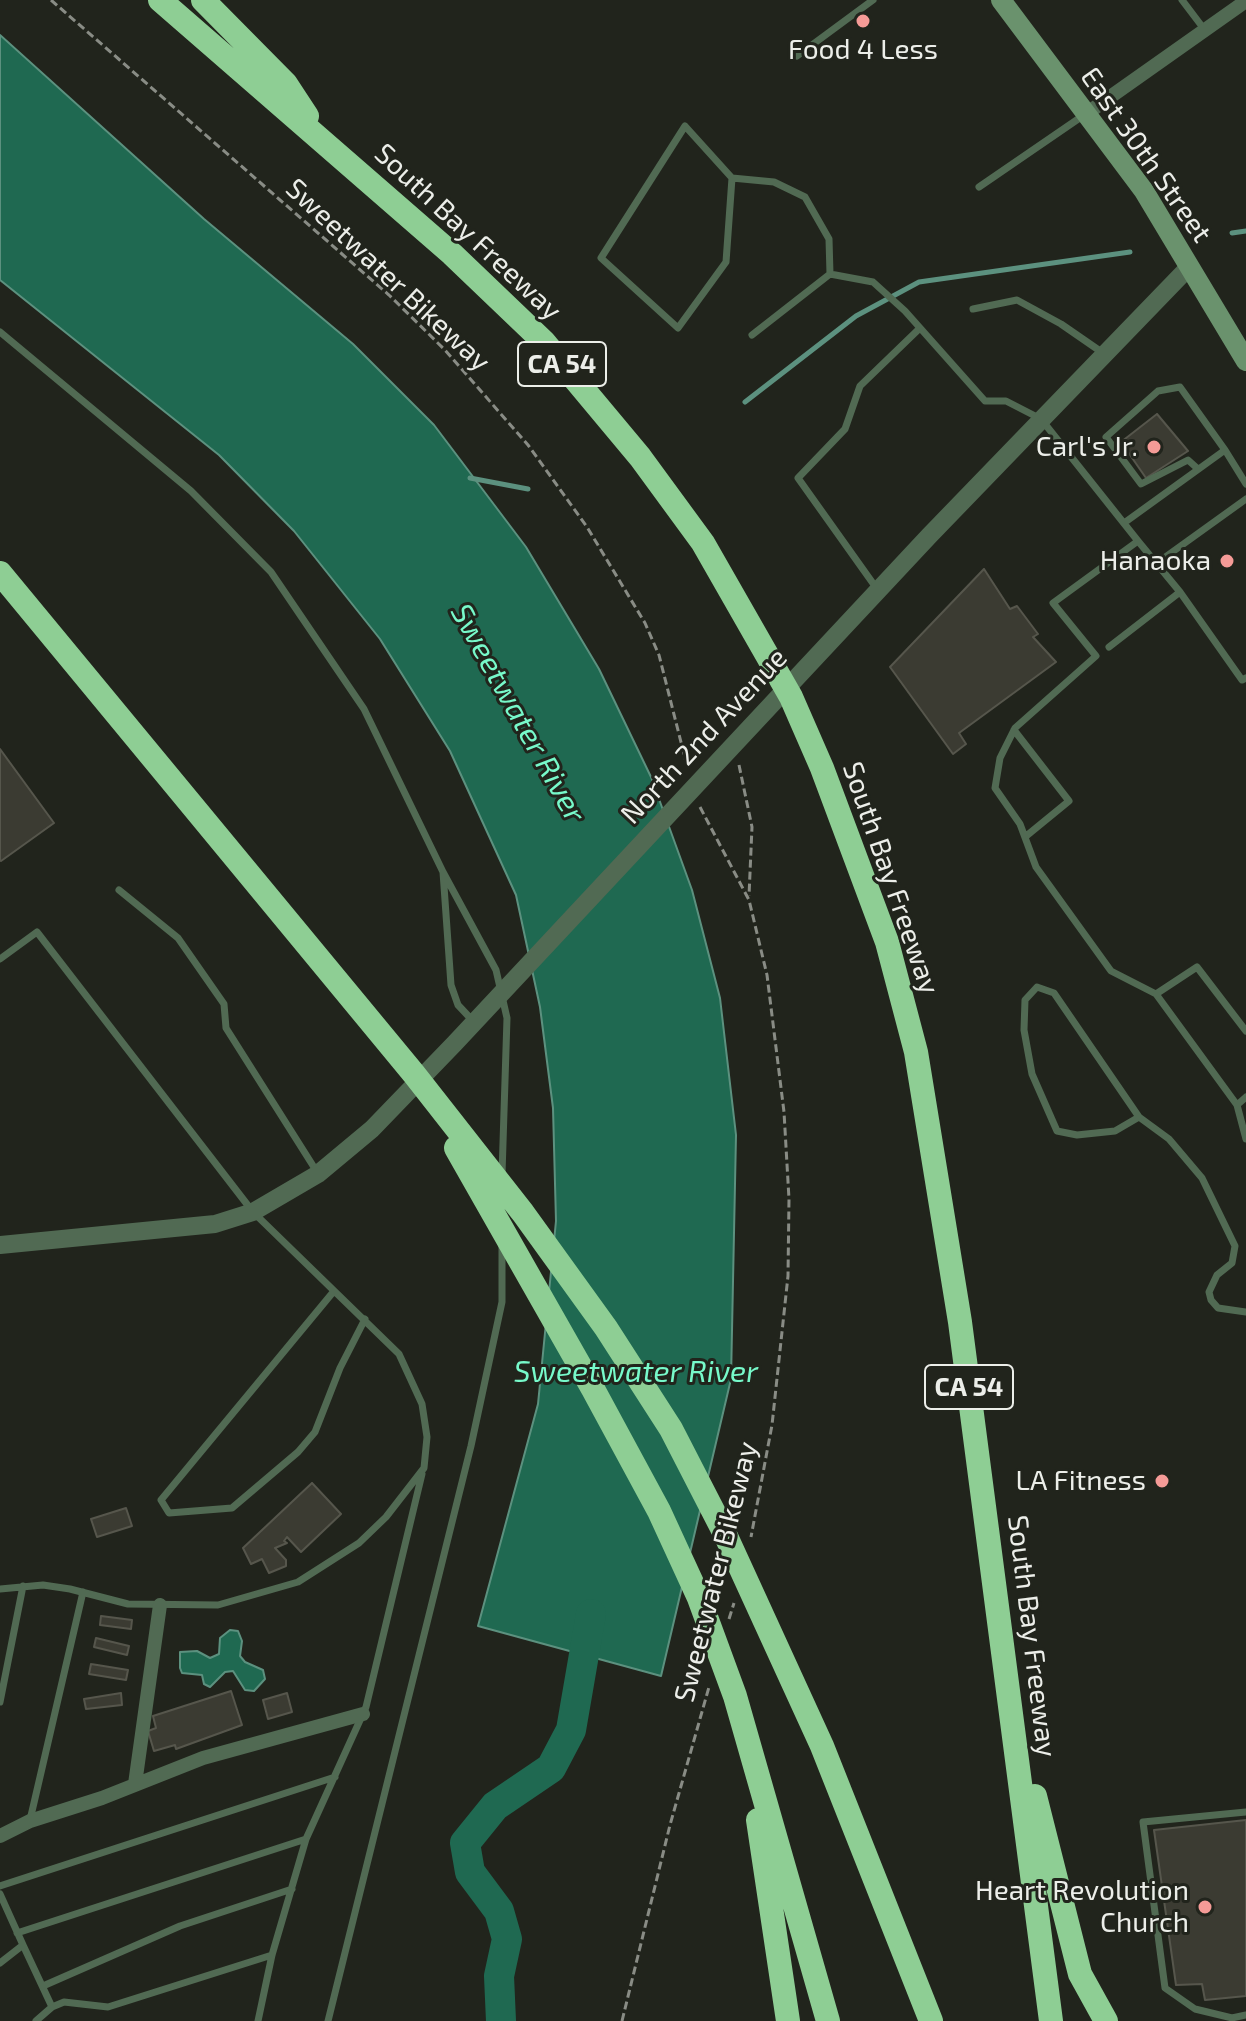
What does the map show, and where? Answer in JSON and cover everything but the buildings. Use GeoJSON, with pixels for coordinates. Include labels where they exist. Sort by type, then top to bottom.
{"type":"FeatureCollection","features":[{"type":"Feature","properties":{"kind":"highway","name":"South Bay Freeway"},"geometry":{"type":"LineString","coordinates":[[160,0],[452,254],[544,342],[640,457],[703,543],[791,697],[822,768],[887,942],[916,1052],[960,1322],[1051,2021]]}},
{"type":"Feature","properties":{"kind":"highway"},"geometry":{"type":"LineString","coordinates":[[203,0],[286,84],[327,144]]}},
{"type":"Feature","properties":{"kind":"highway"},"geometry":{"type":"LineString","coordinates":[[0,573],[414,1074],[523,1213],[622,1353],[671,1429],[746,1601],[822,1746],[931,2021]]}},
{"type":"Feature","properties":{"kind":"highway"},"geometry":{"type":"LineString","coordinates":[[414,1074],[659,1511],[699,1598],[735,1696],[828,2021]]}},
{"type":"Feature","properties":{"kind":"highway"},"geometry":{"type":"LineString","coordinates":[[1009,1692],[1080,1974],[1106,2021]]}},
{"type":"Feature","properties":{"kind":"highway"},"geometry":{"type":"LineString","coordinates":[[749,1746],[788,2021]]}},
{"type":"Feature","properties":{"kind":"main road","name":"East 30th Street"},"geometry":{"type":"LineString","coordinates":[[1001,0],[1144,191],[1238,345]]}},
{"type":"Feature","properties":{"kind":"street"},"geometry":{"type":"LineString","coordinates":[[1086,114],[1246,1]]}},
{"type":"Feature","properties":{"kind":"street","name":"North 2nd Avenue"},"geometry":{"type":"LineString","coordinates":[[0,1245],[188,1229],[253,1212],[318,1174],[372,1129],[455,1043],[878,590],[1189,267]]}},
{"type":"Feature","properties":{"kind":"street"},"geometry":{"type":"LineString","coordinates":[[135,1784],[160,1605]]}},
{"type":"Feature","properties":{"kind":"street"},"geometry":{"type":"LineString","coordinates":[[0,1836],[30,1821],[203,1758],[363,1714]]}},
{"type":"Feature","properties":{"kind":"lane"},"geometry":{"type":"LineString","coordinates":[[797,56],[873,0]]}},
{"type":"Feature","properties":{"kind":"lane"},"geometry":{"type":"LineString","coordinates":[[1182,0],[1206,31]]}},
{"type":"Feature","properties":{"kind":"lane"},"geometry":{"type":"LineString","coordinates":[[979,187],[1086,114]]}},
{"type":"Feature","properties":{"kind":"lane"},"geometry":{"type":"LineString","coordinates":[[732,178],[726,262],[678,328],[601,258],[685,126],[732,178],[774,182],[805,197],[829,239],[830,274]]}},
{"type":"Feature","properties":{"kind":"lane"},"geometry":{"type":"LineString","coordinates":[[752,335],[830,274],[873,282],[905,311],[985,401],[1006,401],[1041,419],[1180,592],[1242,680],[1246,678]]}},
{"type":"Feature","properties":{"kind":"lane"},"geometry":{"type":"LineString","coordinates":[[973,309],[1017,300],[1061,324],[1105,354]]}},
{"type":"Feature","properties":{"kind":"lane"},"geometry":{"type":"LineString","coordinates":[[878,590],[798,478],[845,429],[860,386],[920,328]]}},
{"type":"Feature","properties":{"kind":"lane"},"geometry":{"type":"LineString","coordinates":[[0,332],[191,491],[271,572],[364,709],[443,872],[496,970],[507,1018],[502,1100],[502,1302],[471,1446],[328,2021]]}},
{"type":"Feature","properties":{"kind":"lane"},"geometry":{"type":"LineString","coordinates":[[1198,469],[1188,460],[1141,484],[1106,437],[1158,391],[1180,387],[1246,484]]}},
{"type":"Feature","properties":{"kind":"lane"},"geometry":{"type":"LineString","coordinates":[[1124,523],[1225,450]]}},
{"type":"Feature","properties":{"kind":"lane"},"geometry":{"type":"LineString","coordinates":[[1157,563],[1246,499]]}},
{"type":"Feature","properties":{"kind":"lane"},"geometry":{"type":"LineString","coordinates":[[1138,541],[1053,603],[1096,656],[1014,730],[1000,758],[995,788],[1025,837],[1036,867],[1111,971],[1156,994],[1237,1105],[1246,1139]]}},
{"type":"Feature","properties":{"kind":"lane"},"geometry":{"type":"LineString","coordinates":[[1109,647],[1180,592]]}},
{"type":"Feature","properties":{"kind":"lane"},"geometry":{"type":"LineString","coordinates":[[1014,730],[1069,801],[1025,837]]}},
{"type":"Feature","properties":{"kind":"lane"},"geometry":{"type":"LineString","coordinates":[[443,872],[451,985],[458,1005],[474,1022]]}},
{"type":"Feature","properties":{"kind":"lane"},"geometry":{"type":"LineString","coordinates":[[119,890],[178,938],[194,960],[224,1004],[226,1028],[318,1174]]}},
{"type":"Feature","properties":{"kind":"lane"},"geometry":{"type":"LineString","coordinates":[[0,959],[37,932],[253,1212],[399,1354],[415,1383],[427,1437],[424,1468],[363,1714],[306,1839],[272,1955],[258,2021]]}},
{"type":"Feature","properties":{"kind":"lane"},"geometry":{"type":"LineString","coordinates":[[1156,994],[1197,967],[1246,1031]]}},
{"type":"Feature","properties":{"kind":"lane"},"geometry":{"type":"LineString","coordinates":[[1139,1117],[1115,1131],[1077,1135],[1057,1131],[1032,1074],[1024,1030],[1025,1000],[1037,987],[1054,993],[1139,1117],[1169,1139],[1202,1178],[1235,1246],[1232,1263],[1217,1275],[1209,1292],[1211,1300],[1218,1308],[1246,1312]]}},
{"type":"Feature","properties":{"kind":"lane"},"geometry":{"type":"LineString","coordinates":[[1237,1105],[1246,1097]]}},
{"type":"Feature","properties":{"kind":"lane"},"geometry":{"type":"LineString","coordinates":[[334,1291],[161,1500],[169,1513],[232,1508],[298,1452],[315,1432],[340,1368],[365,1319]]}},
{"type":"Feature","properties":{"kind":"lane"},"geometry":{"type":"LineString","coordinates":[[0,1589],[23,1586],[83,1592],[128,1604],[218,1605],[298,1582],[359,1543],[397,1505],[424,1468]]}},
{"type":"Feature","properties":{"kind":"lane"},"geometry":{"type":"LineString","coordinates":[[0,1702],[23,1586]]}},
{"type":"Feature","properties":{"kind":"lane"},"geometry":{"type":"LineString","coordinates":[[30,1821],[83,1592]]}},
{"type":"Feature","properties":{"kind":"lane"},"geometry":{"type":"LineString","coordinates":[[0,1886],[335,1777]]}},
{"type":"Feature","properties":{"kind":"lane"},"geometry":{"type":"LineString","coordinates":[[1246,1812],[1143,1822],[1165,1988],[1195,2009],[1232,2018],[1246,2015]]}},
{"type":"Feature","properties":{"kind":"lane"},"geometry":{"type":"LineString","coordinates":[[17,1933],[306,1839]]}},
{"type":"Feature","properties":{"kind":"lane"},"geometry":{"type":"LineString","coordinates":[[43,1986],[180,1926],[292,1889]]}},
{"type":"Feature","properties":{"kind":"lane"},"geometry":{"type":"LineString","coordinates":[[0,1894],[3,1908],[52,2007]]}},
{"type":"Feature","properties":{"kind":"lane"},"geometry":{"type":"LineString","coordinates":[[0,1963],[23,1945]]}},
{"type":"Feature","properties":{"kind":"lane"},"geometry":{"type":"LineString","coordinates":[[36,2021],[52,2007],[64,2002],[108,2007],[272,1955]]}},
{"type":"Feature","properties":{"kind":"path","name":"Sweetwater Bikeway"},"geometry":{"type":"LineString","coordinates":[[51,0],[389,295],[445,350],[528,445],[587,527],[645,623],[659,655],[690,781]]}},
{"type":"Feature","properties":{"kind":"path"},"geometry":{"type":"LineString","coordinates":[[733,747],[750,804],[749,900]]}},
{"type":"Feature","properties":{"kind":"path","name":"Sweetwater Bikeway"},"geometry":{"type":"LineString","coordinates":[[697,799],[749,900],[767,975],[780,1064],[789,1237],[772,1425],[748,1548]]}},
{"type":"Feature","properties":{"kind":"path","name":"Sweetwater Bikeway"},"geometry":{"type":"LineString","coordinates":[[728,1625],[746,1601]]}},
{"type":"Feature","properties":{"kind":"path","name":"Sweetwater Bikeway"},"geometry":{"type":"LineString","coordinates":[[622,2021],[667,1836],[710,1685]]}},
{"type":"Feature","properties":{"kind":"water","name":"Sweetwater River"},"geometry":{"type":"Polygon","coordinates":[[[0,35],[204,219],[353,344],[434,425],[526,547],[599,669],[651,777],[692,890],[720,998],[736,1135],[731,1379],[661,1676],[478,1626],[538,1404],[556,1221],[553,1108],[540,1007],[516,895],[450,751],[380,639],[294,531],[219,455],[0,280],[0,35]]]}},
{"type":"Feature","properties":{"kind":"water"},"geometry":{"type":"Polygon","coordinates":[[[230,1630],[238,1631],[242,1641],[240,1656],[245,1662],[263,1670],[265,1679],[254,1691],[245,1690],[233,1671],[225,1672],[210,1687],[204,1684],[202,1675],[182,1673],[180,1668],[180,1652],[197,1651],[210,1658],[219,1654],[220,1638],[230,1630]]]}},
{"type":"Feature","properties":{"kind":"waterway"},"geometry":{"type":"LineString","coordinates":[[1232,233],[1246,231]]}},
{"type":"Feature","properties":{"kind":"waterway"},"geometry":{"type":"LineString","coordinates":[[745,402],[856,316],[919,282],[1130,252]]}},
{"type":"Feature","properties":{"kind":"waterway"},"geometry":{"type":"LineString","coordinates":[[470,478],[528,489]]}},
{"type":"Feature","properties":{"kind":"waterway","name":"Sweetwater River"},"geometry":{"type":"LineString","coordinates":[[501,2021],[499,1976],[507,1939],[499,1911],[470,1872],[465,1843],[495,1806],[551,1768],[571,1730],[591,1614]]}},
{"type":"Feature","properties":{"kind":"place","name":"Food 4 Less"},"geometry":{"type":"Point","coordinates":[863,21]}},
{"type":"Feature","properties":{"kind":"place","name":"Carl's Jr."},"geometry":{"type":"Point","coordinates":[1154,447]}},
{"type":"Feature","properties":{"kind":"place","name":"Hanaoka"},"geometry":{"type":"Point","coordinates":[1227,561]}},
{"type":"Feature","properties":{"kind":"place","name":"LA Fitness"},"geometry":{"type":"Point","coordinates":[1162,1481]}},
{"type":"Feature","properties":{"kind":"place","name":"Heart Revolution Church"},"geometry":{"type":"Point","coordinates":[1205,1907]}}]}
